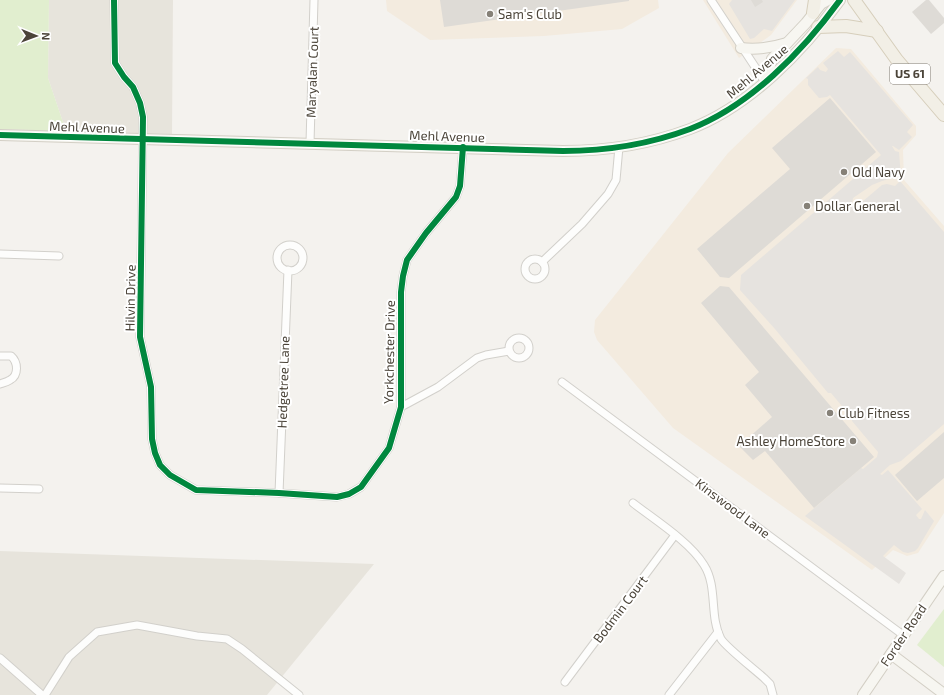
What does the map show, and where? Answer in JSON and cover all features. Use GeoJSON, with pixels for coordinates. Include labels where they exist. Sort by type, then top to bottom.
{"type":"FeatureCollection","features":[{"type":"Feature","properties":{"kind":"main road"},"geometry":{"type":"LineString","coordinates":[[814,13],[815,0]]}},
{"type":"Feature","properties":{"kind":"main road","name":"US 61"},"geometry":{"type":"LineString","coordinates":[[854,0],[897,60],[944,115]]}},
{"type":"Feature","properties":{"kind":"main road"},"geometry":{"type":"LineString","coordinates":[[818,27],[846,26],[877,31]]}},
{"type":"Feature","properties":{"kind":"street","name":"Hilvin Drive"},"geometry":{"type":"LineString","coordinates":[[114,0],[116,63],[133,87],[140,103],[143,117],[140,337],[151,387],[152,439],[155,453],[160,465],[170,475]]}},
{"type":"Feature","properties":{"kind":"street","name":"Maryalan Court"},"geometry":{"type":"LineString","coordinates":[[310,143],[314,0]]}},
{"type":"Feature","properties":{"kind":"street"},"geometry":{"type":"LineString","coordinates":[[711,0],[741,48],[765,82]]}},
{"type":"Feature","properties":{"kind":"street","name":"Mehl Avenue"},"geometry":{"type":"LineString","coordinates":[[765,82],[772,59],[821,4],[828,0]]}},
{"type":"Feature","properties":{"kind":"street","name":"Mehl Avenue"},"geometry":{"type":"LineString","coordinates":[[0,135],[580,151],[618,147],[658,140],[691,129],[731,107],[765,82],[795,55],[840,0]]}},
{"type":"Feature","properties":{"kind":"street"},"geometry":{"type":"LineString","coordinates":[[741,48],[755,50],[769,49],[787,43]]}},
{"type":"Feature","properties":{"kind":"street","name":"Yorkchester Drive"},"geometry":{"type":"LineString","coordinates":[[170,475],[196,490],[337,497],[350,494],[361,487],[389,448],[401,407],[401,292],[403,276],[408,260],[426,233],[456,197],[460,186],[463,147]]}},
{"type":"Feature","properties":{"kind":"street"},"geometry":{"type":"LineString","coordinates":[[542,262],[582,224],[608,194],[616,180],[618,147]]}},
{"type":"Feature","properties":{"kind":"street"},"geometry":{"type":"LineString","coordinates":[[0,254],[59,256]]}},
{"type":"Feature","properties":{"kind":"street","name":"Hedgetree Lane"},"geometry":{"type":"LineString","coordinates":[[279,493],[288,270]]}},
{"type":"Feature","properties":{"kind":"street"},"geometry":{"type":"LineString","coordinates":[[401,407],[438,387],[477,358],[509,351]]}},
{"type":"Feature","properties":{"kind":"street"},"geometry":{"type":"LineString","coordinates":[[0,356],[11,356],[17,367],[15,376],[11,380],[0,384]]}},
{"type":"Feature","properties":{"kind":"street","name":"Kinswood Lane"},"geometry":{"type":"LineString","coordinates":[[562,382],[904,635]]}},
{"type":"Feature","properties":{"kind":"street"},"geometry":{"type":"LineString","coordinates":[[0,488],[39,489]]}},
{"type":"Feature","properties":{"kind":"street"},"geometry":{"type":"LineString","coordinates":[[633,503],[688,546],[705,565],[712,589],[716,624],[722,640],[770,684],[773,695]]}},
{"type":"Feature","properties":{"kind":"street","name":"Bodmin Court"},"geometry":{"type":"LineString","coordinates":[[565,682],[675,536]]}},
{"type":"Feature","properties":{"kind":"street","name":"Forder Road"},"geometry":{"type":"LineString","coordinates":[[863,695],[944,576]]}},
{"type":"Feature","properties":{"kind":"street"},"geometry":{"type":"LineString","coordinates":[[45,695],[69,657],[97,632],[137,625],[197,636],[227,639],[242,649],[299,695]]}},
{"type":"Feature","properties":{"kind":"street"},"geometry":{"type":"LineString","coordinates":[[669,695],[718,632]]}},
{"type":"Feature","properties":{"kind":"street"},"geometry":{"type":"LineString","coordinates":[[891,654],[944,694]]}},
{"type":"Feature","properties":{"kind":"street"},"geometry":{"type":"LineString","coordinates":[[0,658],[42,695]]}},
{"type":"Feature","properties":{"kind":"shaded area"},"geometry":{"type":"Polygon","coordinates":[[[49,0],[173,0],[172,134],[66,131],[48,78],[49,0]]]}},
{"type":"Feature","properties":{"kind":"shaded area"},"geometry":{"type":"Polygon","coordinates":[[[386,0],[658,0],[659,8],[622,29],[544,36],[430,40],[387,11],[386,0]]]}},
{"type":"Feature","properties":{"kind":"shaded area"},"geometry":{"type":"Polygon","coordinates":[[[703,0],[797,0],[771,35],[739,58],[703,0]]]}},
{"type":"Feature","properties":{"kind":"shaded area"},"geometry":{"type":"Polygon","coordinates":[[[732,0],[795,0],[772,31],[764,29],[754,38],[750,39],[729,4],[732,0]]]}},
{"type":"Feature","properties":{"kind":"shaded area"},"geometry":{"type":"Polygon","coordinates":[[[836,48],[851,49],[916,126],[916,135],[903,150],[904,180],[944,226],[944,513],[918,553],[907,556],[893,550],[872,570],[673,428],[597,340],[594,332],[595,320],[728,153],[836,48]]]}},
{"type":"Feature","properties":{"kind":"shaded area"},"geometry":{"type":"Polygon","coordinates":[[[838,51],[844,57],[850,52],[913,125],[907,132],[912,137],[899,150],[892,146],[895,151],[899,152],[901,176],[872,185],[853,198],[853,207],[856,207],[882,185],[887,184],[895,186],[900,181],[944,232],[944,424],[901,461],[890,465],[880,474],[882,475],[888,470],[922,509],[916,515],[919,519],[921,519],[925,510],[934,521],[915,551],[908,553],[903,552],[894,545],[883,556],[906,573],[899,584],[805,516],[861,468],[863,469],[877,457],[878,452],[831,393],[828,393],[775,329],[740,290],[741,275],[881,155],[830,95],[819,98],[808,85],[808,79],[806,78],[818,67],[820,70],[826,72],[828,69],[823,63],[838,51]]]}},
{"type":"Feature","properties":{"kind":"shaded area"},"geometry":{"type":"Polygon","coordinates":[[[0,551],[374,564],[267,695],[0,695],[0,551]]]}},
{"type":"Feature","properties":{"kind":"green space"},"geometry":{"type":"Polygon","coordinates":[[[0,0],[49,0],[48,78],[66,131],[0,129],[0,0]]]}},
{"type":"Feature","properties":{"kind":"green space"},"geometry":{"type":"Polygon","coordinates":[[[944,609],[944,667],[917,645],[944,609]]]}},
{"type":"Feature","properties":{"kind":"building","name":"Sam's Club"},"geometry":{"type":"Polygon","coordinates":[[[440,0],[629,0],[629,1],[444,27],[440,0]]]}},
{"type":"Feature","properties":{"kind":"building"},"geometry":{"type":"Polygon","coordinates":[[[751,0],[762,0],[763,2],[755,7],[751,0]]]}},
{"type":"Feature","properties":{"kind":"building"},"geometry":{"type":"Polygon","coordinates":[[[926,0],[929,0],[944,18],[944,23],[931,34],[912,12],[926,0]]]}},
{"type":"Feature","properties":{"kind":"building"},"geometry":{"type":"Polygon","coordinates":[[[830,98],[876,152],[729,278],[720,277],[697,249],[790,169],[772,148],[830,98]]]}},
{"type":"Feature","properties":{"kind":"building"},"geometry":{"type":"Polygon","coordinates":[[[720,286],[729,287],[874,457],[814,508],[765,451],[753,460],[739,446],[772,417],[745,385],[759,372],[701,303],[720,286]]]}},
{"type":"Feature","properties":{"kind":"building"},"geometry":{"type":"Polygon","coordinates":[[[944,432],[944,478],[917,501],[895,475],[944,432]]]}},
{"type":"Feature","properties":{"kind":"cycle path"},"geometry":{"type":"LineString","coordinates":[[114,0],[115,63],[133,87],[140,103],[143,117],[140,337],[151,387],[152,439],[155,453],[160,465],[170,475],[196,490],[337,497],[349,494],[361,487],[389,448],[401,407],[401,292],[407,260],[426,233],[456,197],[460,186],[463,147]]}},
{"type":"Feature","properties":{"kind":"cycle path"},"geometry":{"type":"LineString","coordinates":[[0,135],[563,151],[595,150],[628,146],[659,139],[690,129],[712,119],[734,106],[774,75],[809,38],[840,0]]}},
{"type":"Feature","properties":{"kind":"place","name":"Sam's Club"},"geometry":{"type":"Point","coordinates":[490,14]}},
{"type":"Feature","properties":{"kind":"place","name":"Old Navy"},"geometry":{"type":"Point","coordinates":[844,172]}},
{"type":"Feature","properties":{"kind":"place","name":"Dollar General"},"geometry":{"type":"Point","coordinates":[807,206]}},
{"type":"Feature","properties":{"kind":"place","name":"Club Fitness"},"geometry":{"type":"Point","coordinates":[830,413]}},
{"type":"Feature","properties":{"kind":"place","name":"Ashley HomeStore"},"geometry":{"type":"Point","coordinates":[853,441]}}]}
